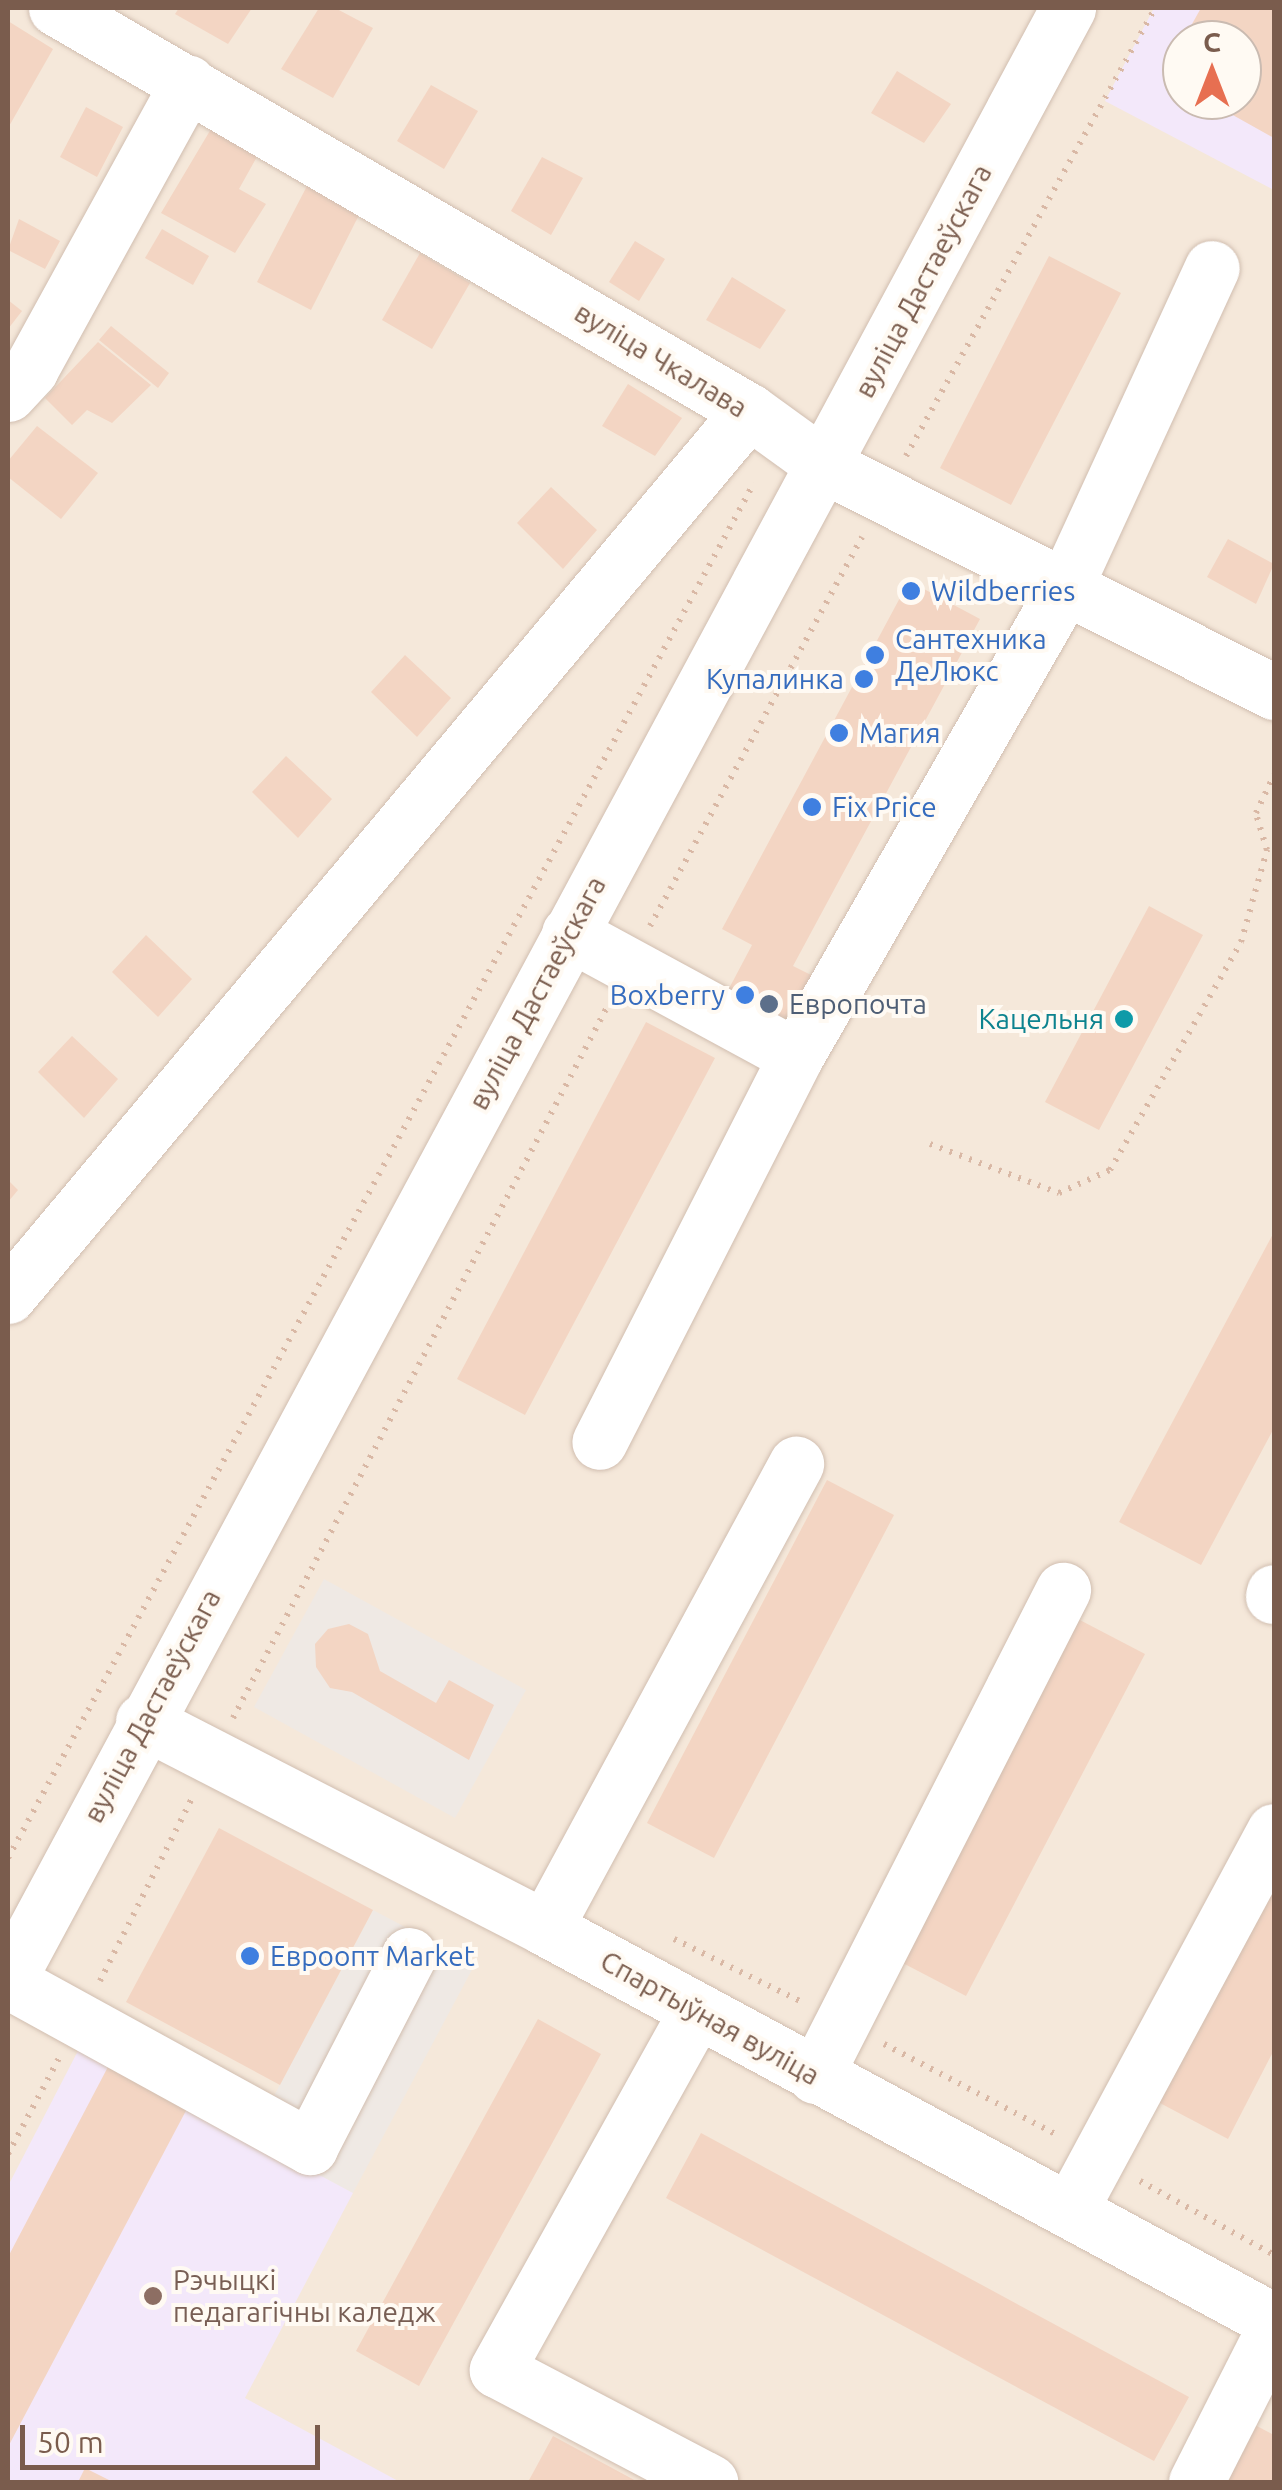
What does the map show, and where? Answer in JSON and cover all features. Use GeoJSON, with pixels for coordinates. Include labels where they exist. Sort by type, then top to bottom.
{"type":"FeatureCollection","features":[{"type":"Feature","properties":{"kind":"street","name":"вуліца Чкалава"},"geometry":{"type":"LineString","coordinates":[[56,8],[765,422],[825,466],[1274,692]]}},
{"type":"Feature","properties":{"kind":"street","name":"вуліца Дастаеўскага"},"geometry":{"type":"LineString","coordinates":[[8,1980],[143,1721],[825,466],[1068,8]]}},
{"type":"Feature","properties":{"kind":"street"},"geometry":{"type":"LineString","coordinates":[[8,394],[30,370],[188,83]]}},
{"type":"Feature","properties":{"kind":"street"},"geometry":{"type":"LineString","coordinates":[[599,1442],[796,1056],[1065,586],[1212,268]]}},
{"type":"Feature","properties":{"kind":"street"},"geometry":{"type":"LineString","coordinates":[[8,1296],[765,422]]}},
{"type":"Feature","properties":{"kind":"street"},"geometry":{"type":"LineString","coordinates":[[570,933],[796,1056]]}},
{"type":"Feature","properties":{"kind":"street"},"geometry":{"type":"LineString","coordinates":[[544,1928],[796,1464]]}},
{"type":"Feature","properties":{"kind":"street"},"geometry":{"type":"LineString","coordinates":[[815,2076],[1063,1590]]}},
{"type":"Feature","properties":{"kind":"street","name":"Спартыўная вуліца"},"geometry":{"type":"LineString","coordinates":[[143,1721],[544,1928],[815,2076],[1071,2208],[1274,2324]]}},
{"type":"Feature","properties":{"kind":"street"},"geometry":{"type":"LineString","coordinates":[[1071,2208],[1274,1831]]}},
{"type":"Feature","properties":{"kind":"street"},"geometry":{"type":"LineString","coordinates":[[8,1980],[78,2024],[310,2147],[408,1955]]}},
{"type":"Feature","properties":{"kind":"street"},"geometry":{"type":"LineString","coordinates":[[696,2010],[496,2370],[710,2482]]}},
{"type":"Feature","properties":{"kind":"street"},"geometry":{"type":"LineString","coordinates":[[1196,2482],[1274,2324]]}},
{"type":"Feature","properties":{"kind":"path"},"geometry":{"type":"LineString","coordinates":[[8,1858],[765,422]]}},
{"type":"Feature","properties":{"kind":"path"},"geometry":{"type":"LineString","coordinates":[[930,1144],[1059,1193],[1110,1170],[1241,942],[1267,850],[1256,813],[1274,775]]}},
{"type":"Feature","properties":{"kind":"path"},"geometry":{"type":"LineString","coordinates":[[8,2154],[629,965]]}},
{"type":"Feature","properties":{"kind":"shaded area"},"geometry":{"type":"Polygon","coordinates":[[[8,8],[1274,8],[1274,2482],[8,2482],[8,8]]]}},
{"type":"Feature","properties":{"kind":"shaded area"},"geometry":{"type":"Polygon","coordinates":[[[1154,8],[1274,8],[1274,190],[1105,101],[1154,8]]]}},
{"type":"Feature","properties":{"kind":"shaded area"},"geometry":{"type":"Polygon","coordinates":[[[324,1579],[526,1690],[455,1818],[254,1707],[324,1579]]]}},
{"type":"Feature","properties":{"kind":"shaded area"},"geometry":{"type":"Polygon","coordinates":[[[373,1910],[475,1964],[353,2193],[251,2139],[373,1910]]]}},
{"type":"Feature","properties":{"kind":"shaded area","name":"Рэчыцкі педагагічны каледж"},"geometry":{"type":"Polygon","coordinates":[[[80,2047],[353,2193],[245,2398],[400,2482],[8,2482],[8,2186],[80,2047]]]}},
{"type":"Feature","properties":{"kind":"building"},"geometry":{"type":"Polygon","coordinates":[[[179,8],[252,8],[228,44],[175,14],[179,8]]]}},
{"type":"Feature","properties":{"kind":"building"},"geometry":{"type":"Polygon","coordinates":[[[319,8],[335,8],[373,28],[333,98],[281,69],[319,8]]]}},
{"type":"Feature","properties":{"kind":"building"},"geometry":{"type":"Polygon","coordinates":[[[1201,8],[1274,8],[1274,138],[1242,120],[1262,120],[1262,20],[1194,20],[1201,8]]]}},
{"type":"Feature","properties":{"kind":"building"},"geometry":{"type":"Polygon","coordinates":[[[8,21],[53,49],[8,128],[8,21]]]}},
{"type":"Feature","properties":{"kind":"building"},"geometry":{"type":"Polygon","coordinates":[[[897,71],[951,104],[924,143],[871,113],[897,71]]]}},
{"type":"Feature","properties":{"kind":"building"},"geometry":{"type":"Polygon","coordinates":[[[431,85],[478,111],[444,169],[397,141],[431,85]]]}},
{"type":"Feature","properties":{"kind":"building"},"geometry":{"type":"Polygon","coordinates":[[[86,107],[123,127],[97,177],[60,157],[86,107]]]}},
{"type":"Feature","properties":{"kind":"building"},"geometry":{"type":"Polygon","coordinates":[[[211,129],[258,155],[239,189],[266,204],[235,253],[161,213],[211,129]]]}},
{"type":"Feature","properties":{"kind":"building"},"geometry":{"type":"Polygon","coordinates":[[[542,157],[583,178],[551,235],[511,211],[542,157]]]}},
{"type":"Feature","properties":{"kind":"building"},"geometry":{"type":"Polygon","coordinates":[[[307,186],[359,215],[311,310],[257,282],[307,186]]]}},
{"type":"Feature","properties":{"kind":"building"},"geometry":{"type":"Polygon","coordinates":[[[19,219],[60,241],[45,269],[8,250],[19,219]]]}},
{"type":"Feature","properties":{"kind":"building"},"geometry":{"type":"Polygon","coordinates":[[[162,229],[209,256],[193,285],[145,258],[162,229]]]}},
{"type":"Feature","properties":{"kind":"building"},"geometry":{"type":"Polygon","coordinates":[[[635,241],[665,259],[639,301],[609,282],[635,241]]]}},
{"type":"Feature","properties":{"kind":"building"},"geometry":{"type":"Polygon","coordinates":[[[420,253],[470,283],[432,349],[382,320],[420,253]]]}},
{"type":"Feature","properties":{"kind":"building"},"geometry":{"type":"Polygon","coordinates":[[[1049,256],[1121,293],[1011,505],[940,468],[1049,256]]]}},
{"type":"Feature","properties":{"kind":"building"},"geometry":{"type":"Polygon","coordinates":[[[732,277],[786,310],[760,349],[706,320],[732,277]]]}},
{"type":"Feature","properties":{"kind":"building"},"geometry":{"type":"Polygon","coordinates":[[[8,300],[22,311],[8,329],[8,300]]]}},
{"type":"Feature","properties":{"kind":"building"},"geometry":{"type":"Polygon","coordinates":[[[111,326],[169,373],[158,388],[99,340],[111,326]]]}},
{"type":"Feature","properties":{"kind":"building"},"geometry":{"type":"Polygon","coordinates":[[[98,342],[151,385],[112,423],[87,410],[72,425],[45,398],[98,342]]]}},
{"type":"Feature","properties":{"kind":"building"},"geometry":{"type":"Polygon","coordinates":[[[628,384],[682,418],[655,456],[602,426],[628,384]]]}},
{"type":"Feature","properties":{"kind":"building"},"geometry":{"type":"Polygon","coordinates":[[[37,426],[98,473],[61,519],[8,477],[8,461],[37,426]]]}},
{"type":"Feature","properties":{"kind":"building"},"geometry":{"type":"Polygon","coordinates":[[[551,487],[597,530],[563,569],[517,523],[551,487]]]}},
{"type":"Feature","properties":{"kind":"building"},"geometry":{"type":"Polygon","coordinates":[[[1228,539],[1274,564],[1256,604],[1207,577],[1228,539]]]}},
{"type":"Feature","properties":{"kind":"building"},"geometry":{"type":"Polygon","coordinates":[[[909,581],[980,619],[793,966],[815,977],[787,1031],[724,998],[752,945],[722,929],[909,581]]]}},
{"type":"Feature","properties":{"kind":"building"},"geometry":{"type":"Polygon","coordinates":[[[405,655],[451,698],[417,737],[371,692],[405,655]]]}},
{"type":"Feature","properties":{"kind":"building"},"geometry":{"type":"Polygon","coordinates":[[[286,756],[332,799],[298,838],[252,792],[286,756]]]}},
{"type":"Feature","properties":{"kind":"building","name":"Кацельня"},"geometry":{"type":"Polygon","coordinates":[[[1149,906],[1203,935],[1099,1130],[1045,1102],[1149,906]]]}},
{"type":"Feature","properties":{"kind":"building"},"geometry":{"type":"Polygon","coordinates":[[[146,935],[192,979],[158,1017],[112,972],[146,935]]]}},
{"type":"Feature","properties":{"kind":"building"},"geometry":{"type":"Polygon","coordinates":[[[646,1022],[715,1058],[525,1415],[457,1379],[646,1022]]]}},
{"type":"Feature","properties":{"kind":"building"},"geometry":{"type":"Polygon","coordinates":[[[72,1036],[118,1079],[84,1118],[38,1072],[72,1036]]]}},
{"type":"Feature","properties":{"kind":"building"},"geometry":{"type":"Polygon","coordinates":[[[8,1180],[18,1190],[8,1202],[8,1180]]]}},
{"type":"Feature","properties":{"kind":"building"},"geometry":{"type":"Polygon","coordinates":[[[1274,1232],[1274,1428],[1201,1565],[1119,1522],[1274,1232]]]}},
{"type":"Feature","properties":{"kind":"building"},"geometry":{"type":"Polygon","coordinates":[[[827,1480],[894,1515],[714,1858],[647,1823],[827,1480]]]}},
{"type":"Feature","properties":{"kind":"building"},"geometry":{"type":"Polygon","coordinates":[[[1076,1618],[1145,1654],[966,1996],[897,1960],[1076,1618]]]}},
{"type":"Feature","properties":{"kind":"building"},"geometry":{"type":"Polygon","coordinates":[[[349,1624],[368,1634],[380,1671],[436,1703],[449,1680],[494,1705],[469,1760],[352,1692],[330,1688],[316,1667],[315,1644],[328,1629],[349,1624]]]}},
{"type":"Feature","properties":{"kind":"building","name":"Евроопт Market"},"geometry":{"type":"Polygon","coordinates":[[[219,1828],[373,1910],[280,2085],[126,2002],[219,1828]]]}},
{"type":"Feature","properties":{"kind":"building"},"geometry":{"type":"Polygon","coordinates":[[[1274,1882],[1274,2050],[1228,2139],[1158,2102],[1274,1882]]]}},
{"type":"Feature","properties":{"kind":"building"},"geometry":{"type":"Polygon","coordinates":[[[538,2019],[601,2054],[419,2386],[356,2351],[538,2019]]]}},
{"type":"Feature","properties":{"kind":"building"},"geometry":{"type":"Polygon","coordinates":[[[110,2063],[189,2105],[8,2447],[8,2257],[110,2063]]]}},
{"type":"Feature","properties":{"kind":"building"},"geometry":{"type":"Polygon","coordinates":[[[701,2133],[1189,2397],[1154,2461],[666,2198],[701,2133]]]}},
{"type":"Feature","properties":{"kind":"building"},"geometry":{"type":"Polygon","coordinates":[[[1255,2425],[1274,2435],[1274,2482],[1224,2482],[1255,2425]]]}},
{"type":"Feature","properties":{"kind":"building"},"geometry":{"type":"Polygon","coordinates":[[[553,2436],[638,2482],[528,2482],[553,2436]]]}},
{"type":"Feature","properties":{"kind":"building"},"geometry":{"type":"Polygon","coordinates":[[[85,2468],[113,2482],[78,2482],[85,2468]]]}},
{"type":"Feature","properties":{"kind":"place","name":"Wildberries"},"geometry":{"type":"Point","coordinates":[911,591]}},
{"type":"Feature","properties":{"kind":"place","name":"Сантехника ДеЛюкс"},"geometry":{"type":"Point","coordinates":[875,655]}},
{"type":"Feature","properties":{"kind":"place","name":"Купалинка"},"geometry":{"type":"Point","coordinates":[864,679]}},
{"type":"Feature","properties":{"kind":"place","name":"Магия"},"geometry":{"type":"Point","coordinates":[839,733]}},
{"type":"Feature","properties":{"kind":"place","name":"Fix Price"},"geometry":{"type":"Point","coordinates":[812,807]}},
{"type":"Feature","properties":{"kind":"place","name":"Boxberry"},"geometry":{"type":"Point","coordinates":[745,995]}},
{"type":"Feature","properties":{"kind":"place","name":"Европочта"},"geometry":{"type":"Point","coordinates":[769,1004]}},
{"type":"Feature","properties":{"kind":"place","name":"Кацельня"},"geometry":{"type":"Point","coordinates":[1124,1019]}},
{"type":"Feature","properties":{"kind":"place","name":"Евроопт Market"},"geometry":{"type":"Point","coordinates":[250,1956]}},
{"type":"Feature","properties":{"kind":"place","name":"Рэчыцкі педагагічны каледж"},"geometry":{"type":"Point","coordinates":[153,2296]}}]}
